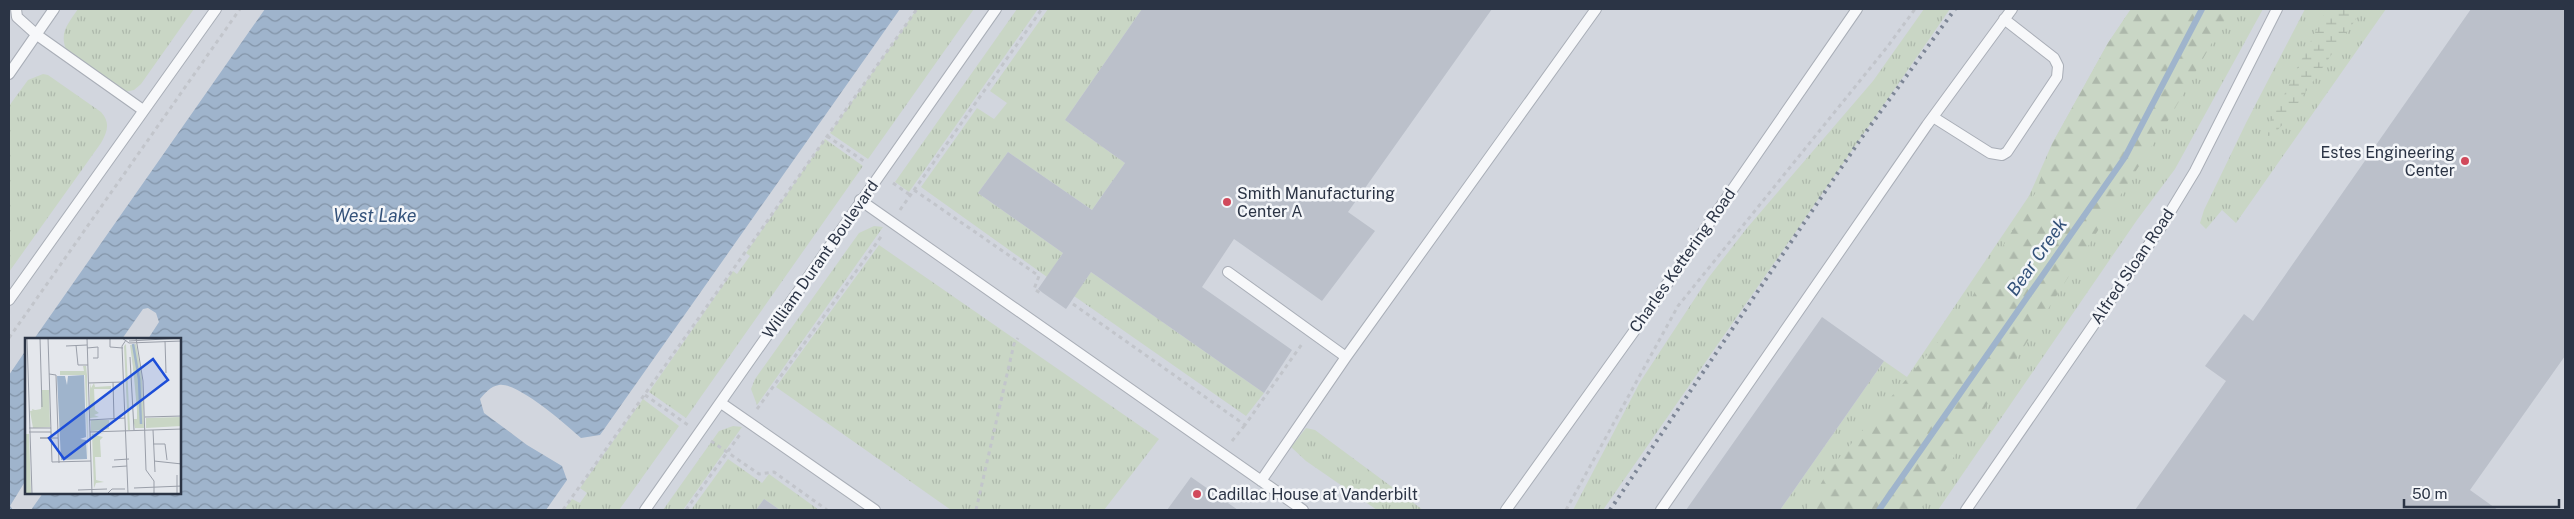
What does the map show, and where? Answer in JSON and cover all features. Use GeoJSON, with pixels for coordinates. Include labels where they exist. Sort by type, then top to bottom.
{"type":"FeatureCollection","features":[{"type":"Feature","properties":{"kind":"lane"},"geometry":{"type":"LineString","coordinates":[[9,74],[54,9]]}},
{"type":"Feature","properties":{"kind":"lane"},"geometry":{"type":"LineString","coordinates":[[9,300],[216,9]]}},
{"type":"Feature","properties":{"kind":"lane","name":"William Durant Boulevard"},"geometry":{"type":"LineString","coordinates":[[645,510],[860,200],[996,9]]}},
{"type":"Feature","properties":{"kind":"lane"},"geometry":{"type":"LineString","coordinates":[[1261,481],[1346,358],[1596,9]]}},
{"type":"Feature","properties":{"kind":"lane","name":"Charles Kettering Road"},"geometry":{"type":"LineString","coordinates":[[1506,510],[1645,316],[1856,9]]}},
{"type":"Feature","properties":{"kind":"lane"},"geometry":{"type":"LineString","coordinates":[[1661,510],[1933,117],[2012,9]]}},
{"type":"Feature","properties":{"kind":"lane","name":"Alfred Sloan Road"},"geometry":{"type":"LineString","coordinates":[[1966,510],[2166,219],[2195,171],[2277,9]]}},
{"type":"Feature","properties":{"kind":"lane"},"geometry":{"type":"LineString","coordinates":[[14,15],[37,35],[143,110]]}},
{"type":"Feature","properties":{"kind":"lane"},"geometry":{"type":"LineString","coordinates":[[1933,117],[1990,153],[2002,156],[2007,152],[2057,77],[2058,66],[2054,58],[2004,19]]}},
{"type":"Feature","properties":{"kind":"lane"},"geometry":{"type":"LineString","coordinates":[[860,200],[1303,510]]}},
{"type":"Feature","properties":{"kind":"lane"},"geometry":{"type":"LineString","coordinates":[[1228,272],[1346,358]]}},
{"type":"Feature","properties":{"kind":"lane"},"geometry":{"type":"LineString","coordinates":[[721,403],[875,510]]}},
{"type":"Feature","properties":{"kind":"path"},"geometry":{"type":"LineString","coordinates":[[9,338],[240,9]]}},
{"type":"Feature","properties":{"kind":"path"},"geometry":{"type":"LineString","coordinates":[[563,510],[917,9]]}},
{"type":"Feature","properties":{"kind":"path"},"geometry":{"type":"LineString","coordinates":[[686,510],[1042,9]]}},
{"type":"Feature","properties":{"kind":"path"},"geometry":{"type":"LineString","coordinates":[[1566,510],[1678,306],[1888,46],[1915,9]]}},
{"type":"Feature","properties":{"kind":"path"},"geometry":{"type":"LineString","coordinates":[[827,136],[864,162]]}},
{"type":"Feature","properties":{"kind":"path"},"geometry":{"type":"LineString","coordinates":[[893,183],[910,195]]}},
{"type":"Feature","properties":{"kind":"path"},"geometry":{"type":"LineString","coordinates":[[914,190],[1038,276],[1034,290],[1042,294]]}},
{"type":"Feature","properties":{"kind":"path"},"geometry":{"type":"LineString","coordinates":[[1073,304],[1245,425]]}},
{"type":"Feature","properties":{"kind":"path"},"geometry":{"type":"LineString","coordinates":[[976,510],[1014,344],[1018,338]]}},
{"type":"Feature","properties":{"kind":"path"},"geometry":{"type":"LineString","coordinates":[[1232,441],[1305,339]]}},
{"type":"Feature","properties":{"kind":"path"},"geometry":{"type":"LineString","coordinates":[[645,395],[759,474],[774,472],[827,510]]}},
{"type":"Feature","properties":{"kind":"shaded area"},"geometry":{"type":"Polygon","coordinates":[[[9,9],[2565,9],[2565,510],[9,510],[9,9]]]}},
{"type":"Feature","properties":{"kind":"green space"},"geometry":{"type":"Polygon","coordinates":[[[78,9],[194,9],[141,84],[134,90],[125,92],[68,54],[64,41],[65,30],[78,9]]]}},
{"type":"Feature","properties":{"kind":"green space"},"geometry":{"type":"Polygon","coordinates":[[[917,9],[974,9],[868,159],[830,133],[917,9]]]}},
{"type":"Feature","properties":{"kind":"green space"},"geometry":{"type":"Polygon","coordinates":[[[1017,9],[1038,9],[909,192],[895,182],[1017,9]]]}},
{"type":"Feature","properties":{"kind":"green space"},"geometry":{"type":"Polygon","coordinates":[[[1048,9],[1142,9],[1065,120],[1125,163],[1092,210],[1008,152],[978,193],[1063,253],[1047,277],[921,187],[977,108],[994,119],[1007,103],[990,91],[1048,9]]]}},
{"type":"Feature","properties":{"kind":"green space"},"geometry":{"type":"Polygon","coordinates":[[[1924,9],[1950,9],[1603,510],[1573,510],[1640,382],[1709,277],[1747,228],[1873,81],[1924,9]]]}},
{"type":"Feature","properties":{"kind":"green space"},"geometry":{"type":"Polygon","coordinates":[[[2131,9],[2263,9],[2175,169],[2137,220],[1938,510],[1780,510],[1884,361],[1907,377],[2029,196],[2052,144],[2108,43],[2131,9]]]}},
{"type":"Feature","properties":{"kind":"green space"},"geometry":{"type":"Polygon","coordinates":[[[2131,9],[2231,9],[2169,119],[1920,510],[1806,510],[1828,471],[1961,315],[2036,192],[2052,144],[2108,43],[2131,9]]]}},
{"type":"Feature","properties":{"kind":"green space"},"geometry":{"type":"Polygon","coordinates":[[[2305,9],[2386,9],[2236,223],[2222,210],[2206,229],[2200,223],[2204,210],[2246,123],[2305,9]]]}},
{"type":"Feature","properties":{"kind":"green space"},"geometry":{"type":"Polygon","coordinates":[[[2327,9],[2363,9],[2285,122],[2273,135],[2268,136],[2266,131],[2327,9]]]}},
{"type":"Feature","properties":{"kind":"green space"},"geometry":{"type":"Polygon","coordinates":[[[43,74],[48,75],[101,112],[106,120],[107,128],[101,143],[9,272],[9,106],[28,80],[43,74]]]}},
{"type":"Feature","properties":{"kind":"green space"},"geometry":{"type":"Polygon","coordinates":[[[825,139],[863,166],[686,418],[649,392],[733,271],[737,274],[750,256],[746,253],[825,139]]]}},
{"type":"Feature","properties":{"kind":"green space"},"geometry":{"type":"Polygon","coordinates":[[[874,226],[883,227],[757,405],[751,389],[755,379],[859,233],[874,226]]]}},
{"type":"Feature","properties":{"kind":"green space"},"geometry":{"type":"Polygon","coordinates":[[[879,245],[1159,439],[1104,510],[951,510],[776,387],[879,245]]]}},
{"type":"Feature","properties":{"kind":"green space"},"geometry":{"type":"Polygon","coordinates":[[[1091,272],[1264,393],[1246,416],[1074,296],[1091,272]]]}},
{"type":"Feature","properties":{"kind":"green space"},"geometry":{"type":"Polygon","coordinates":[[[643,399],[679,426],[619,510],[564,510],[572,499],[580,503],[587,493],[580,488],[643,399]]]}},
{"type":"Feature","properties":{"kind":"green space"},"geometry":{"type":"Polygon","coordinates":[[[733,426],[742,427],[683,510],[663,510],[719,431],[733,426]]]}},
{"type":"Feature","properties":{"kind":"green space"},"geometry":{"type":"Polygon","coordinates":[[[1306,428],[1315,430],[1423,510],[1377,510],[1306,461],[1291,447],[1306,428]]]}},
{"type":"Feature","properties":{"kind":"green space"},"geometry":{"type":"Polygon","coordinates":[[[728,459],[762,483],[769,474],[819,510],[780,510],[764,499],[756,510],[691,510],[728,459]]]}},
{"type":"Feature","properties":{"kind":"water","name":"West Lake"},"geometry":{"type":"Polygon","coordinates":[[[265,9],[900,9],[600,435],[581,438],[529,397],[507,386],[499,385],[493,387],[480,399],[484,413],[527,445],[562,466],[567,480],[546,510],[31,510],[42,494],[181,494],[181,338],[149,338],[159,322],[156,313],[148,308],[143,309],[123,338],[35,338],[265,9]]]}},
{"type":"Feature","properties":{"kind":"water"},"geometry":{"type":"Polygon","coordinates":[[[25,351],[25,482],[10,506],[13,510],[9,510],[9,375],[25,351]]]}},
{"type":"Feature","properties":{"kind":"building","name":"Smith Manufacturing Center A"},"geometry":{"type":"Polygon","coordinates":[[[1142,9],[1492,9],[1348,212],[1375,231],[1322,301],[1234,239],[1202,287],[1292,350],[1264,393],[1091,272],[1066,309],[1043,293],[1038,289],[1063,253],[978,193],[1008,152],[1092,210],[1125,163],[1065,120],[1142,9]]]}},
{"type":"Feature","properties":{"kind":"building","name":"Estes Engineering Center"},"geometry":{"type":"Polygon","coordinates":[[[2471,9],[2565,9],[2565,356],[2470,490],[2498,510],[2135,510],[2226,381],[2205,366],[2244,314],[2253,321],[2471,9]]]}},
{"type":"Feature","properties":{"kind":"building"},"geometry":{"type":"Polygon","coordinates":[[[1822,317],[1884,361],[1780,510],[1686,510],[1822,317]]]}},
{"type":"Feature","properties":{"kind":"building","name":"Cadillac House at Vanderbilt"},"geometry":{"type":"Polygon","coordinates":[[[1191,477],[1238,510],[1167,510],[1191,477]]]}},
{"type":"Feature","properties":{"kind":"building"},"geometry":{"type":"Polygon","coordinates":[[[764,499],[780,510],[756,510],[764,499]]]}},
{"type":"Feature","properties":{"kind":"waterway","name":"Bear Creek"},"geometry":{"type":"LineString","coordinates":[[1879,510],[2125,157],[2202,9]]}},
{"type":"Feature","properties":{"kind":"railway"},"geometry":{"type":"LineString","coordinates":[[1610,510],[1860,140],[1955,9]]}},
{"type":"Feature","properties":{"kind":"place","name":"Estes Engineering Center"},"geometry":{"type":"Point","coordinates":[2465,161]}},
{"type":"Feature","properties":{"kind":"place","name":"Smith Manufacturing Center A"},"geometry":{"type":"Point","coordinates":[1227,202]}},
{"type":"Feature","properties":{"kind":"place","name":"Cadillac House at Vanderbilt"},"geometry":{"type":"Point","coordinates":[1197,494]}}]}
